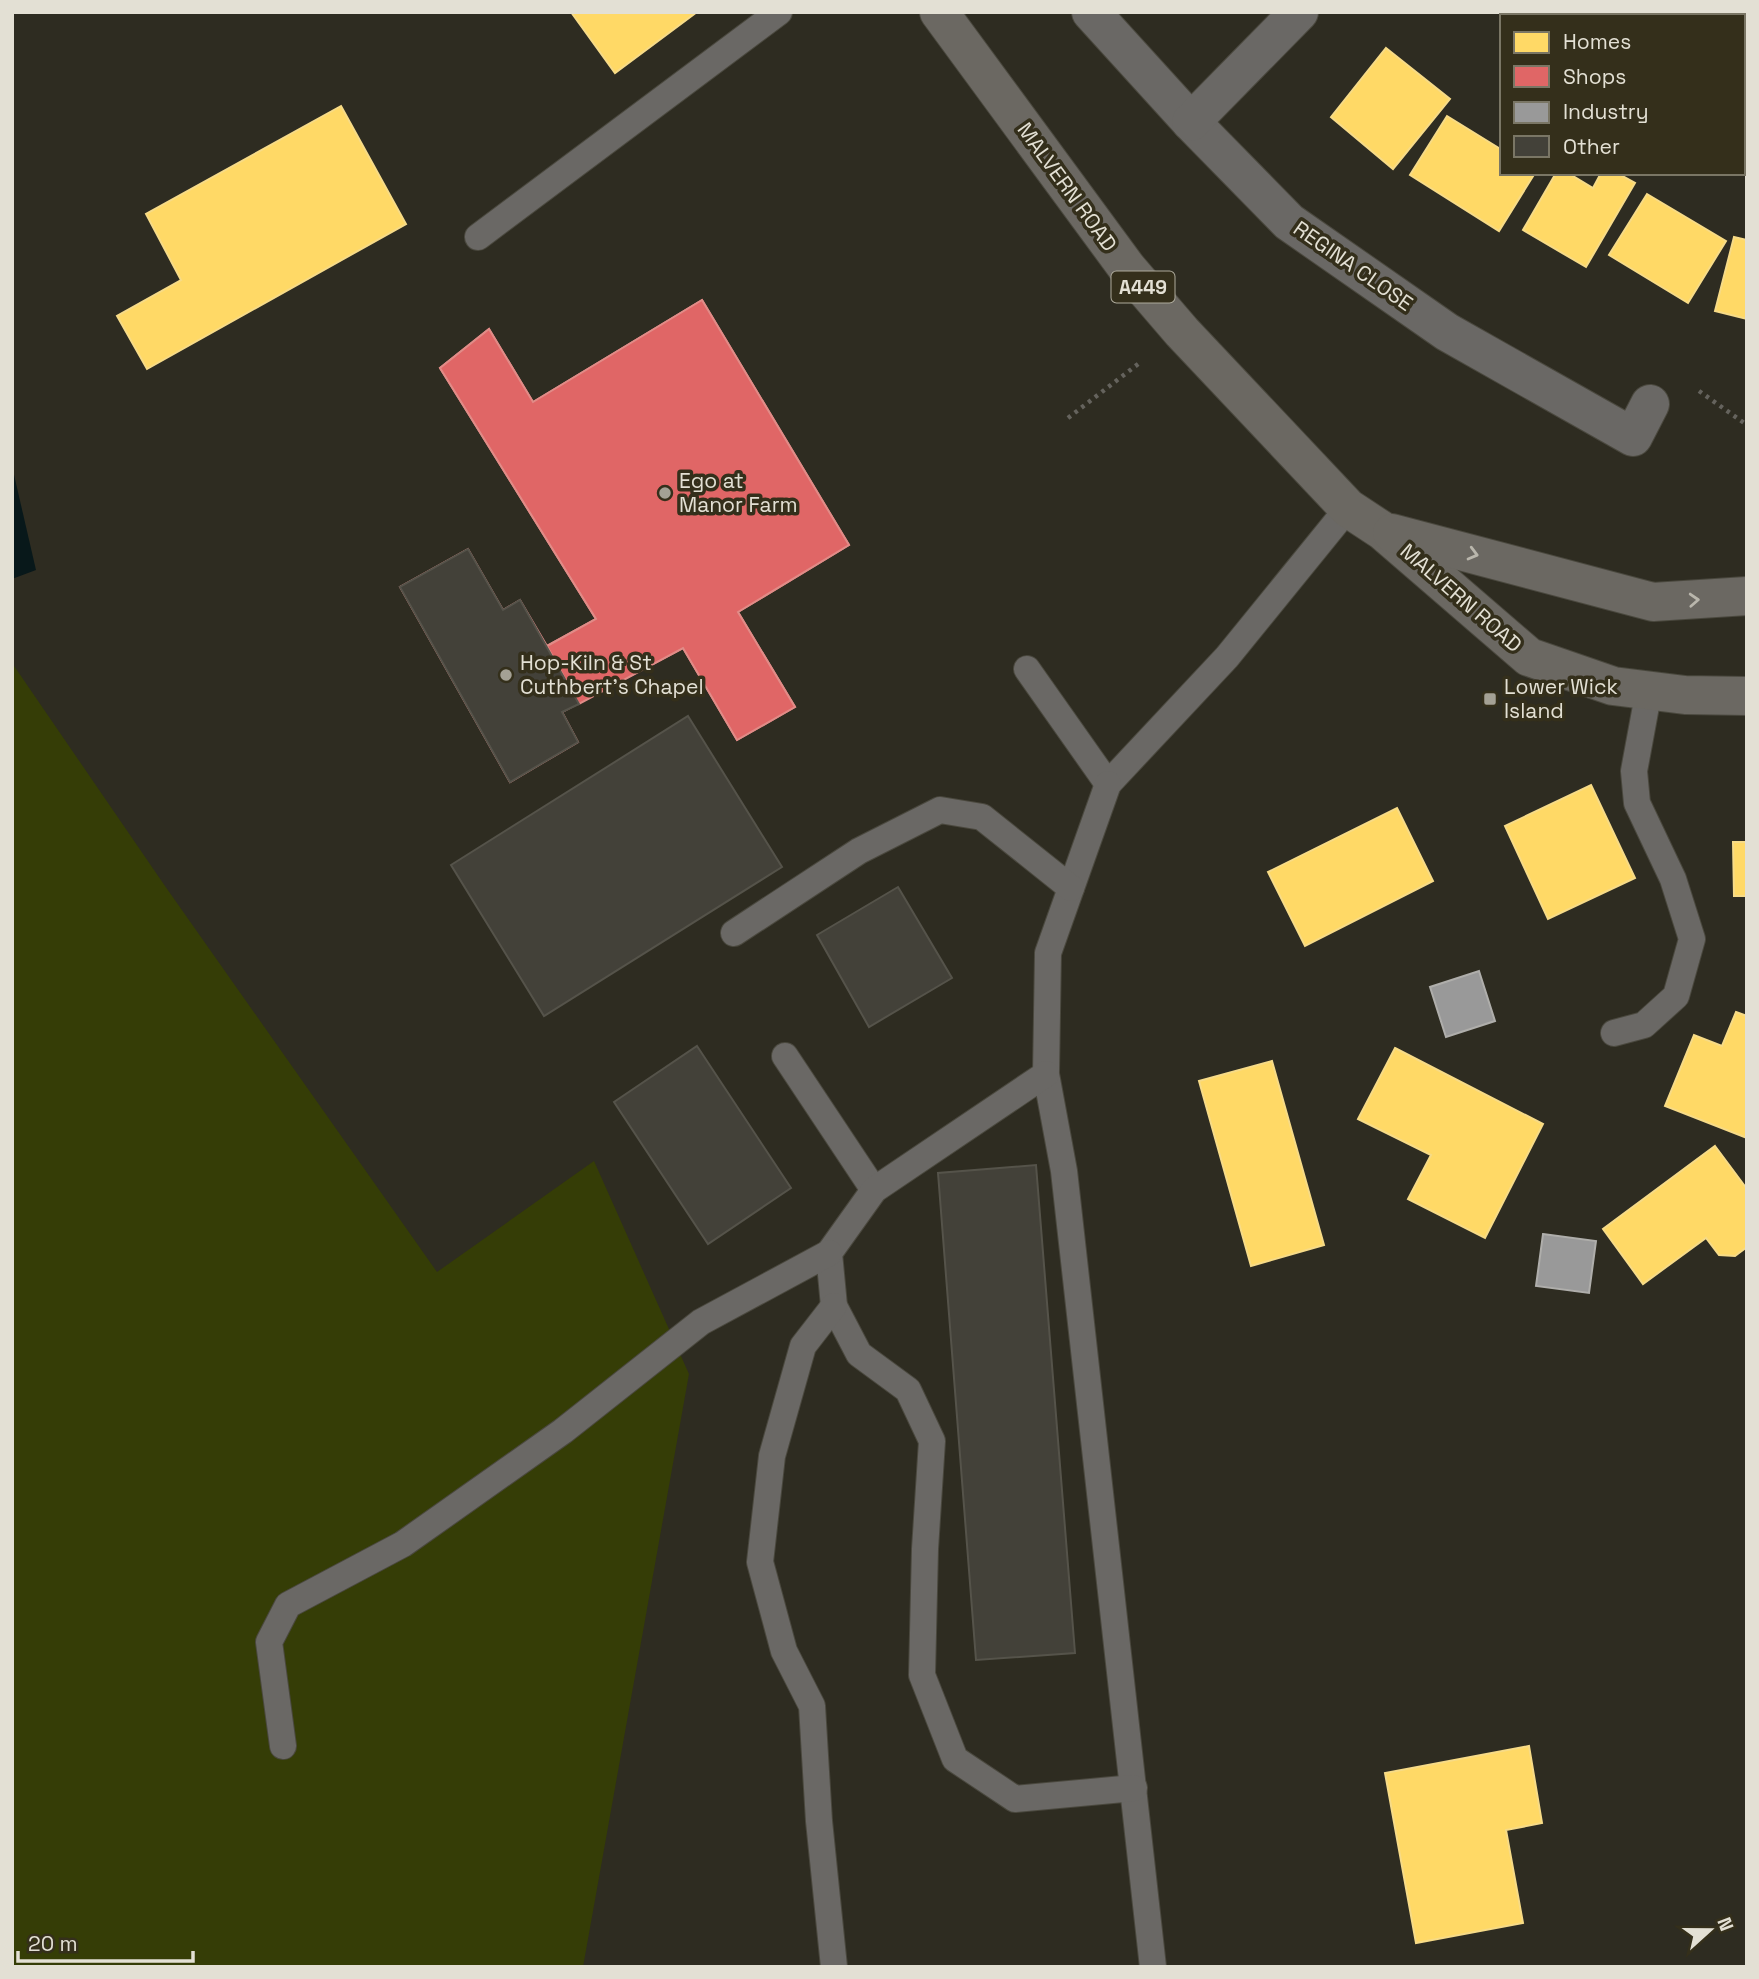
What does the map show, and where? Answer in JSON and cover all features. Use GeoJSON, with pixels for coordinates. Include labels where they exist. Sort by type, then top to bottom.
{"type":"FeatureCollection","features":[{"type":"Feature","properties":{"kind":"main road","name":"MALVERN ROAD"},"geometry":{"type":"LineString","coordinates":[[939,12],[1127,268],[1182,332],[1348,508],[1383,531],[1530,657],[1612,686],[1685,695],[1747,696]]}},
{"type":"Feature","properties":{"kind":"main road","name":"MALVERN ROAD"},"geometry":{"type":"LineString","coordinates":[[1383,531],[1653,602],[1747,596]]}},
{"type":"Feature","properties":{"kind":"street","name":"REGINA CLOSE"},"geometry":{"type":"LineString","coordinates":[[1091,12],[1191,122],[1289,222],[1447,332],[1633,437],[1650,404]]}},
{"type":"Feature","properties":{"kind":"street"},"geometry":{"type":"LineString","coordinates":[[1191,122],[1299,12]]}},
{"type":"Feature","properties":{"kind":"lane"},"geometry":{"type":"LineString","coordinates":[[478,237],[779,12]]}},
{"type":"Feature","properties":{"kind":"lane"},"geometry":{"type":"LineString","coordinates":[[1153,1967],[1064,1171],[1046,1074],[1048,953],[1108,784],[1227,657],[1348,508]]}},
{"type":"Feature","properties":{"kind":"lane"},"geometry":{"type":"LineString","coordinates":[[1027,669],[1108,784]]}},
{"type":"Feature","properties":{"kind":"lane"},"geometry":{"type":"LineString","coordinates":[[1614,1034],[1644,1024],[1676,996],[1692,939],[1673,879],[1637,803],[1634,771],[1649,690]]}},
{"type":"Feature","properties":{"kind":"lane"},"geometry":{"type":"LineString","coordinates":[[734,933],[859,851],[940,810],[982,817],[1071,888]]}},
{"type":"Feature","properties":{"kind":"lane"},"geometry":{"type":"LineString","coordinates":[[785,1056],[874,1190]]}},
{"type":"Feature","properties":{"kind":"lane"},"geometry":{"type":"LineString","coordinates":[[283,1746],[269,1642],[288,1605],[403,1544],[563,1431],[701,1322],[829,1253],[874,1190],[1046,1074]]}},
{"type":"Feature","properties":{"kind":"lane"},"geometry":{"type":"LineString","coordinates":[[829,1253],[834,1306],[859,1354],[908,1390],[932,1441],[925,1549],[922,1675],[954,1759],[1015,1799],[1134,1788]]}},
{"type":"Feature","properties":{"kind":"lane"},"geometry":{"type":"LineString","coordinates":[[834,1306],[803,1346],[772,1456],[760,1562],[784,1651],[812,1706],[819,1821],[834,1967]]}},
{"type":"Feature","properties":{"kind":"path"},"geometry":{"type":"LineString","coordinates":[[1068,418],[1182,332]]}},
{"type":"Feature","properties":{"kind":"green space"},"geometry":{"type":"Polygon","coordinates":[[[12,663],[165,886],[437,1272],[594,1161],[689,1374],[583,1967],[12,1967],[12,663]]]}},
{"type":"Feature","properties":{"kind":"shaded area"},"geometry":{"type":"Polygon","coordinates":[[[12,466],[36,570],[12,579],[12,466]]]}},
{"type":"Feature","properties":{"kind":"building: Homes"},"geometry":{"type":"Polygon","coordinates":[[[571,12],[697,12],[615,73],[571,12]]]}},
{"type":"Feature","properties":{"kind":"building: Homes"},"geometry":{"type":"Polygon","coordinates":[[[1386,48],[1450,99],[1393,169],[1331,117],[1386,48]]]}},
{"type":"Feature","properties":{"kind":"building: Homes"},"geometry":{"type":"Polygon","coordinates":[[[341,106],[406,224],[147,369],[117,316],[181,280],[146,214],[341,106]]]}},
{"type":"Feature","properties":{"kind":"building: Homes"},"geometry":{"type":"Polygon","coordinates":[[[1447,116],[1500,149],[1500,175],[1534,175],[1499,231],[1410,175],[1447,116]]]}},
{"type":"Feature","properties":{"kind":"building: Homes"},"geometry":{"type":"Polygon","coordinates":[[[1555,175],[1571,175],[1593,188],[1600,175],[1621,175],[1635,183],[1586,267],[1523,230],[1555,175]]]}},
{"type":"Feature","properties":{"kind":"building: Homes"},"geometry":{"type":"Polygon","coordinates":[[[1647,194],[1726,241],[1688,303],[1609,255],[1647,194]]]}},
{"type":"Feature","properties":{"kind":"building: Homes"},"geometry":{"type":"Polygon","coordinates":[[[1734,237],[1747,240],[1747,319],[1715,311],[1734,237]]]}},
{"type":"Feature","properties":{"kind":"building: Homes"},"geometry":{"type":"Polygon","coordinates":[[[1591,785],[1635,878],[1548,919],[1505,826],[1591,785]]]}},
{"type":"Feature","properties":{"kind":"building: Homes"},"geometry":{"type":"Polygon","coordinates":[[[1397,808],[1433,881],[1305,946],[1268,872],[1397,808]]]}},
{"type":"Feature","properties":{"kind":"building: Homes"},"geometry":{"type":"Polygon","coordinates":[[[1733,842],[1747,842],[1747,896],[1734,896],[1733,842]]]}},
{"type":"Feature","properties":{"kind":"building: Homes"},"geometry":{"type":"Polygon","coordinates":[[[1736,1012],[1747,1016],[1747,1138],[1665,1106],[1694,1035],[1722,1046],[1736,1012]]]}},
{"type":"Feature","properties":{"kind":"building: Homes"},"geometry":{"type":"Polygon","coordinates":[[[1395,1048],[1543,1124],[1485,1238],[1408,1199],[1431,1155],[1358,1119],[1395,1048]]]}},
{"type":"Feature","properties":{"kind":"building: Homes"},"geometry":{"type":"Polygon","coordinates":[[[1272,1061],[1324,1245],[1251,1266],[1199,1081],[1272,1061]]]}},
{"type":"Feature","properties":{"kind":"building: Homes"},"geometry":{"type":"Polygon","coordinates":[[[1715,1146],[1747,1189],[1747,1247],[1735,1256],[1719,1255],[1706,1238],[1643,1284],[1603,1229],[1715,1146]]]}},
{"type":"Feature","properties":{"kind":"building: Homes"},"geometry":{"type":"Polygon","coordinates":[[[1529,1746],[1542,1823],[1506,1830],[1523,1923],[1416,1943],[1385,1773],[1529,1746]]]}},
{"type":"Feature","properties":{"kind":"building: Shops"},"geometry":{"type":"Polygon","coordinates":[[[702,300],[849,545],[738,612],[795,707],[737,740],[683,648],[562,712],[578,742],[510,782],[400,587],[468,549],[503,610],[520,600],[547,646],[596,619],[440,368],[489,329],[533,402],[702,300]]]}},
{"type":"Feature","properties":{"kind":"building: Shops"},"geometry":{"type":"Polygon","coordinates":[[[702,300],[849,545],[738,612],[795,707],[737,740],[683,648],[579,704],[547,646],[596,619],[440,368],[489,329],[533,402],[702,300]]]}},
{"type":"Feature","properties":{"kind":"building: Industry"},"geometry":{"type":"Polygon","coordinates":[[[1479,971],[1495,1021],[1446,1037],[1430,987],[1479,971]]]}},
{"type":"Feature","properties":{"kind":"building: Industry"},"geometry":{"type":"Polygon","coordinates":[[[1543,1234],[1596,1241],[1589,1293],[1536,1286],[1543,1234]]]}},
{"type":"Feature","properties":{"kind":"building: Other","name":"Hop-Kiln & St Cuthbert's Chapel"},"geometry":{"type":"Polygon","coordinates":[[[468,549],[503,610],[520,600],[579,704],[562,712],[578,742],[510,782],[400,587],[468,549]]]}},
{"type":"Feature","properties":{"kind":"building: Other"},"geometry":{"type":"Polygon","coordinates":[[[688,716],[782,867],[544,1016],[451,865],[688,716]]]}},
{"type":"Feature","properties":{"kind":"building: Other"},"geometry":{"type":"Polygon","coordinates":[[[898,887],[952,978],[869,1027],[817,935],[898,887]]]}},
{"type":"Feature","properties":{"kind":"building: Other"},"geometry":{"type":"Polygon","coordinates":[[[697,1046],[791,1188],[708,1244],[614,1102],[697,1046]]]}},
{"type":"Feature","properties":{"kind":"building: Other"},"geometry":{"type":"Polygon","coordinates":[[[1036,1165],[1075,1653],[976,1660],[938,1173],[1036,1165]]]}},
{"type":"Feature","properties":{"kind":"place","name":"Ego at Manor Farm"},"geometry":{"type":"Point","coordinates":[665,493]}},
{"type":"Feature","properties":{"kind":"place","name":"Hop-Kiln & St Cuthbert's Chapel"},"geometry":{"type":"Point","coordinates":[506,675]}},
{"type":"Feature","properties":{"kind":"place","name":"Lower Wick Island"},"geometry":{"type":"Point","coordinates":[1490,699]}}]}
